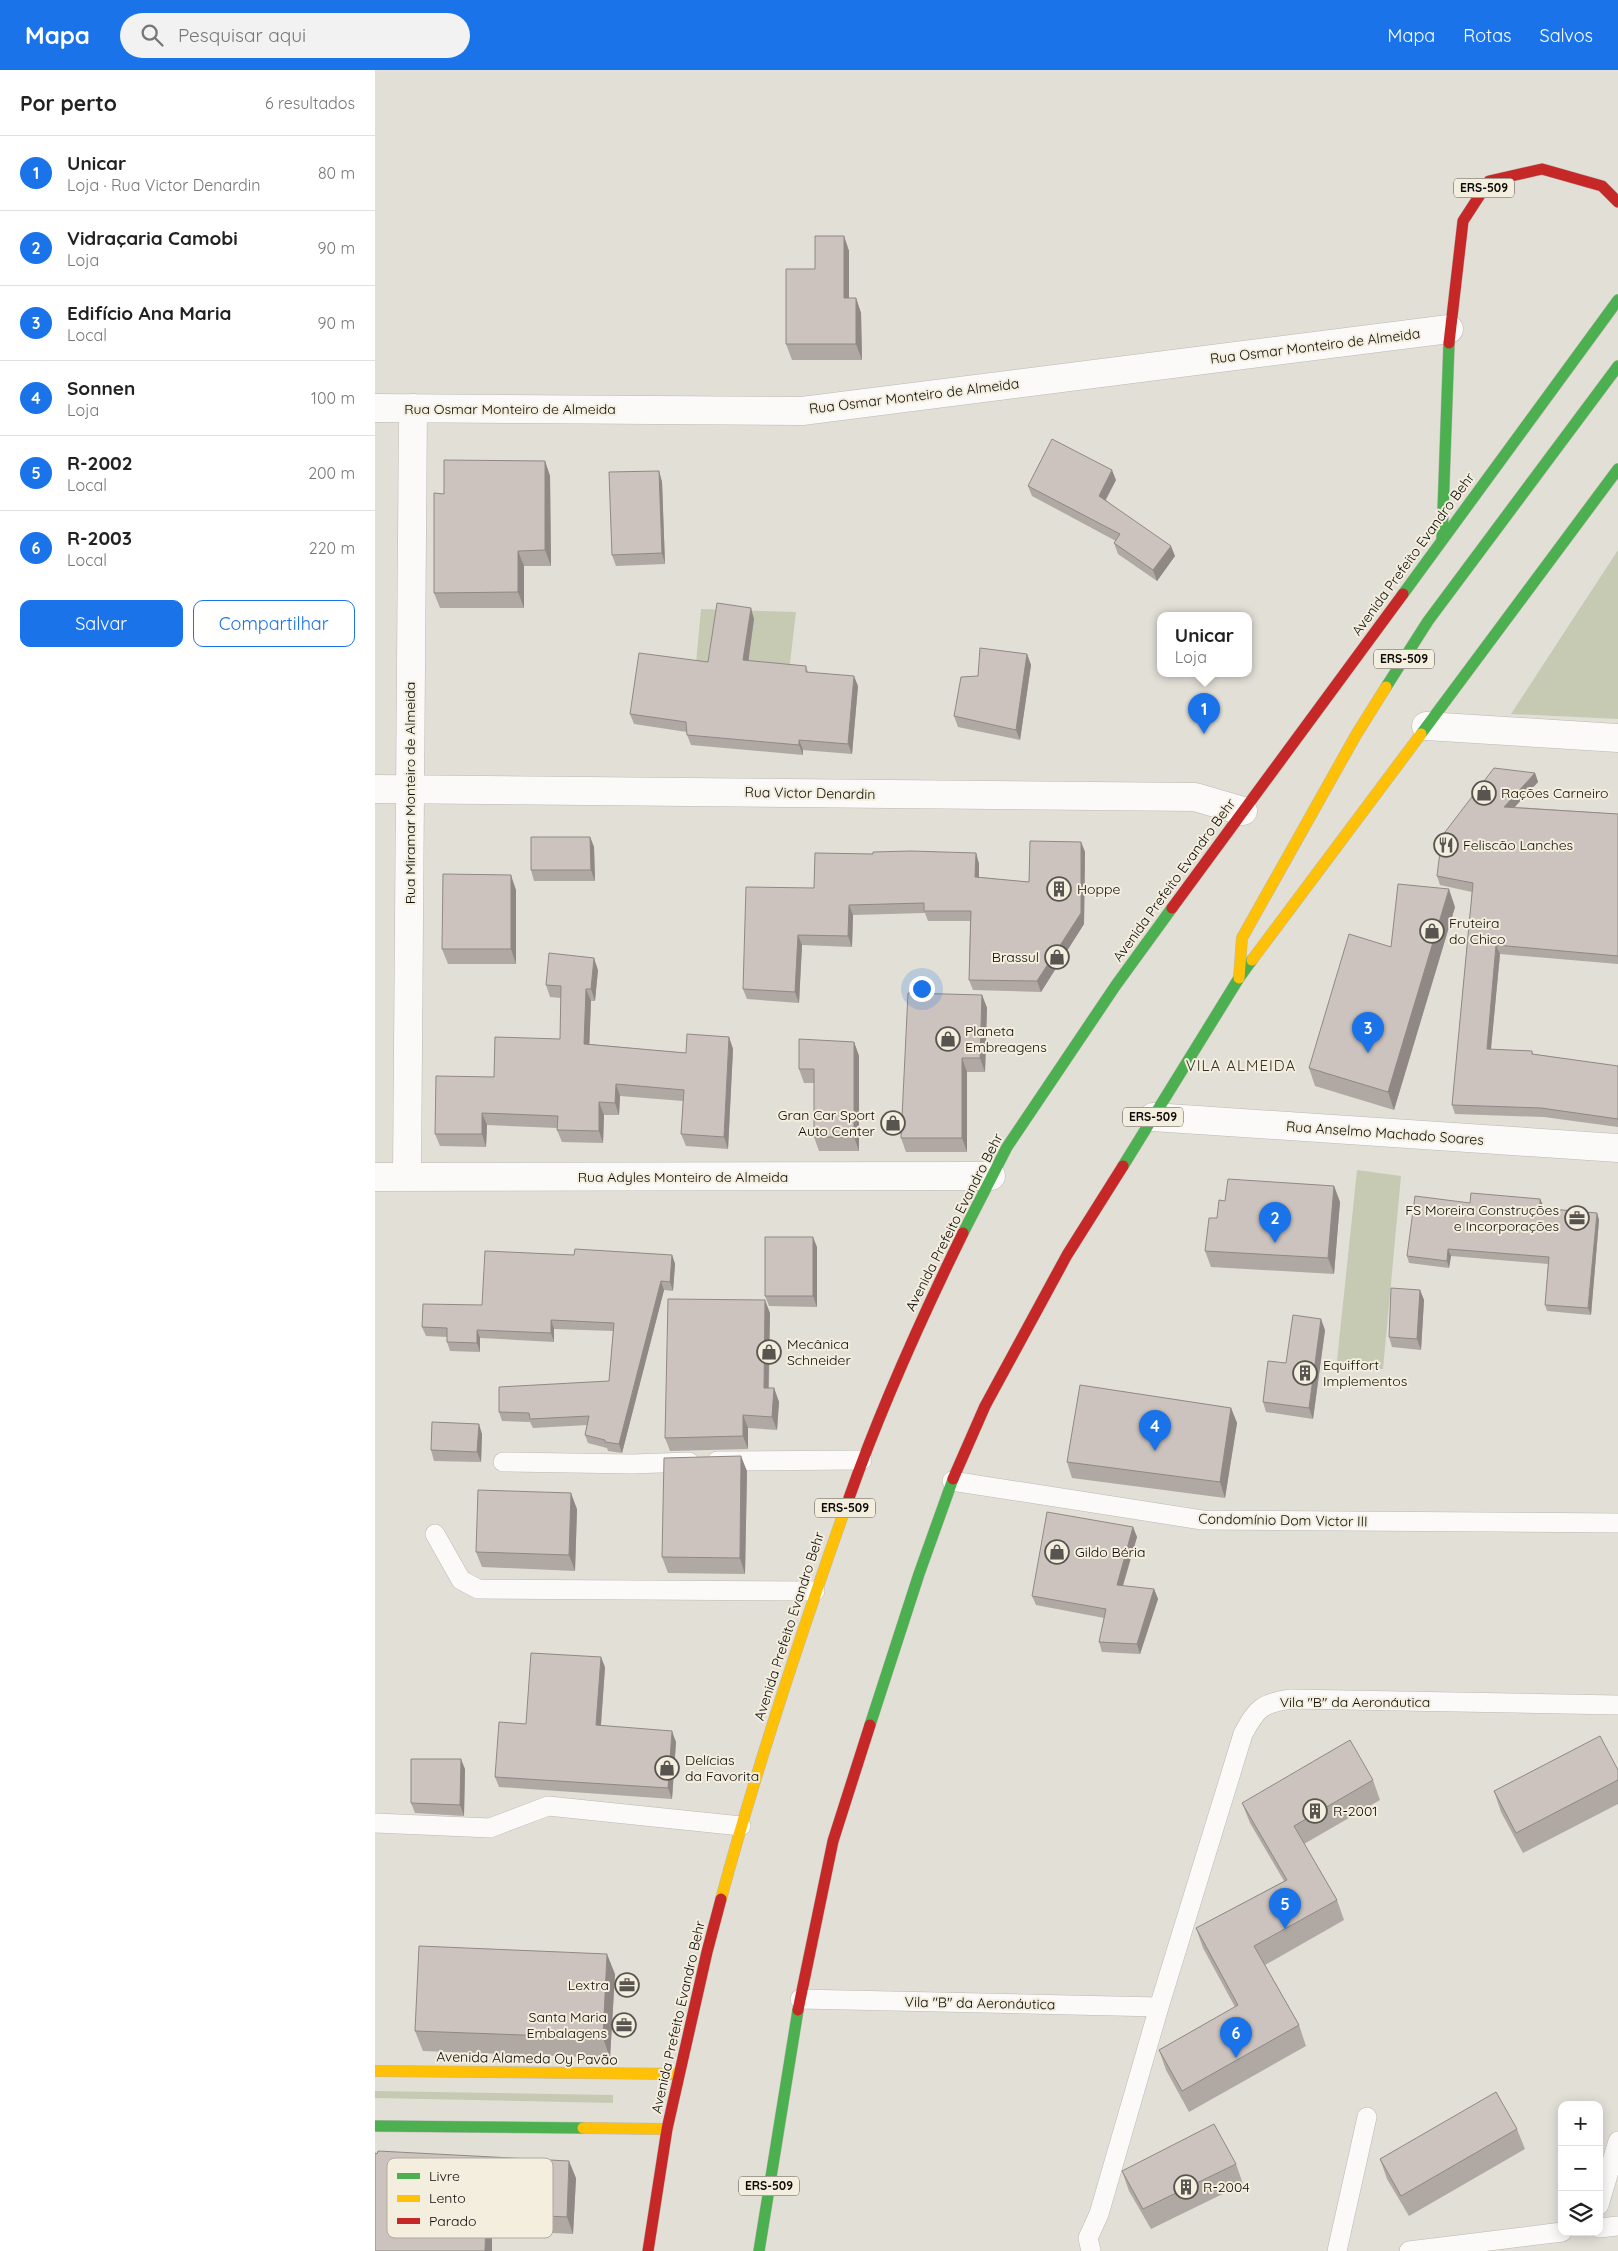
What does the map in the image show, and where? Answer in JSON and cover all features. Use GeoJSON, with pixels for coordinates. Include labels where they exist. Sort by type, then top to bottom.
{"type":"FeatureCollection","features":[{"type":"Feature","properties":{"kind":"main road","name":"ERS-509"},"geometry":{"type":"LineString","coordinates":[[1443,539],[1449,329],[1463,221],[1489,181],[1542,169],[1602,186],[1618,202]]}},
{"type":"Feature","properties":{"kind":"main road","name":"Avenida Prefeito Evandro Behr"},"geometry":{"type":"LineString","coordinates":[[648,2251],[667,2129],[707,1952],[741,1826],[815,1591],[862,1460],[934,1292],[991,1176],[1007,1147],[1116,985],[1618,300]]}},
{"type":"Feature","properties":{"kind":"main road","name":"ERS-509"},"geometry":{"type":"LineString","coordinates":[[1239,978],[1242,938],[1356,735],[1428,621],[1618,366]]}},
{"type":"Feature","properties":{"kind":"main road","name":"ERS-509"},"geometry":{"type":"LineString","coordinates":[[759,2251],[800,2000],[833,1841],[882,1684],[952,1481],[985,1406],[1067,1255],[1239,978],[1618,469]]}},
{"type":"Feature","properties":{"kind":"main road","name":"Avenida Alameda Oy Pavão"},"geometry":{"type":"LineString","coordinates":[[375,2072],[679,2074]]}},
{"type":"Feature","properties":{"kind":"main road"},"geometry":{"type":"LineString","coordinates":[[375,2126],[667,2129]]}},
{"type":"Feature","properties":{"kind":"street","name":"Rua Osmar Monteiro de Almeida"},"geometry":{"type":"LineString","coordinates":[[375,408],[802,410],[1449,329]]}},
{"type":"Feature","properties":{"kind":"street","name":"Rua Miramar Monteiro de Almeida"},"geometry":{"type":"LineString","coordinates":[[407,1177],[413,408]]}},
{"type":"Feature","properties":{"kind":"street"},"geometry":{"type":"LineString","coordinates":[[1426,726],[1618,738]]}},
{"type":"Feature","properties":{"kind":"street","name":"Rua Victor Denardin"},"geometry":{"type":"LineString","coordinates":[[375,789],[1195,797],[1243,812]]}},
{"type":"Feature","properties":{"kind":"street","name":"Rua Anselmo Machado Soares"},"geometry":{"type":"LineString","coordinates":[[1153,1117],[1618,1148]]}},
{"type":"Feature","properties":{"kind":"street","name":"Rua Adyles Monteiro de Almeida"},"geometry":{"type":"LineString","coordinates":[[375,1177],[991,1176]]}},
{"type":"Feature","properties":{"kind":"lane"},"geometry":{"type":"LineString","coordinates":[[503,1462],[632,1464],[741,1460],[862,1460]]}},
{"type":"Feature","properties":{"kind":"lane","name":"Condomínio Dom Victor III"},"geometry":{"type":"LineString","coordinates":[[952,1481],[1202,1520],[1618,1523]]}},
{"type":"Feature","properties":{"kind":"lane"},"geometry":{"type":"LineString","coordinates":[[435,1534],[461,1580],[477,1589],[815,1591]]}},
{"type":"Feature","properties":{"kind":"lane","name":"Vila \"B\" da Aeronáutica"},"geometry":{"type":"LineString","coordinates":[[1091,2251],[1087,2238],[1099,2214],[1159,2007],[1243,1734],[1255,1713],[1271,1702],[1291,1699],[1618,1705]]}},
{"type":"Feature","properties":{"kind":"lane"},"geometry":{"type":"LineString","coordinates":[[375,1823],[490,1828],[548,1806],[741,1826]]}},
{"type":"Feature","properties":{"kind":"lane","name":"Vila \"B\" da Aeronáutica"},"geometry":{"type":"LineString","coordinates":[[800,2000],[1159,2007]]}},
{"type":"Feature","properties":{"kind":"lane"},"geometry":{"type":"LineString","coordinates":[[1337,2251],[1367,2118]]}},
{"type":"Feature","properties":{"kind":"lane"},"geometry":{"type":"LineString","coordinates":[[1603,2191],[1618,2141]]}},
{"type":"Feature","properties":{"kind":"lane"},"geometry":{"type":"LineString","coordinates":[[1603,2228],[1618,2226]]}},
{"type":"Feature","properties":{"kind":"lane"},"geometry":{"type":"LineString","coordinates":[[1409,2251],[1558,2232]]}},
{"type":"Feature","properties":{"kind":"green space"},"geometry":{"type":"Polygon","coordinates":[[[1618,550],[1618,719],[1511,714],[1618,550]]]}},
{"type":"Feature","properties":{"kind":"green space"},"geometry":{"type":"Polygon","coordinates":[[[701,609],[796,612],[782,732],[690,727],[701,609]]]}},
{"type":"Feature","properties":{"kind":"green space"},"geometry":{"type":"Polygon","coordinates":[[[1357,1170],[1401,1176],[1383,1369],[1336,1370],[1357,1170]]]}},
{"type":"Feature","properties":{"kind":"green space"},"geometry":{"type":"Polygon","coordinates":[[[375,2091],[613,2095],[613,2103],[375,2098],[375,2091]]]}},
{"type":"Feature","properties":{"kind":"building"},"geometry":{"type":"Polygon","coordinates":[[[815,236],[844,236],[844,298],[856,298],[856,344],[786,344],[786,269],[815,269],[815,236]]]}},
{"type":"Feature","properties":{"kind":"building"},"geometry":{"type":"Polygon","coordinates":[[[1052,439],[1112,470],[1099,496],[1171,546],[1153,570],[1114,543],[1120,534],[1028,486],[1052,439]]]}},
{"type":"Feature","properties":{"kind":"building"},"geometry":{"type":"Polygon","coordinates":[[[444,460],[545,461],[545,550],[518,551],[518,592],[434,593],[434,493],[444,494],[444,460]]]}},
{"type":"Feature","properties":{"kind":"building"},"geometry":{"type":"Polygon","coordinates":[[[659,471],[662,553],[612,555],[609,472],[659,471]]]}},
{"type":"Feature","properties":{"kind":"building"},"geometry":{"type":"Polygon","coordinates":[[[717,603],[751,608],[743,660],[806,666],[806,672],[854,676],[848,744],[799,740],[799,745],[687,735],[686,722],[630,714],[639,653],[708,662],[717,603]]]}},
{"type":"Feature","properties":{"kind":"building"},"geometry":{"type":"Polygon","coordinates":[[[980,648],[1027,654],[1016,730],[954,716],[961,677],[978,676],[980,648]]]}},
{"type":"Feature","properties":{"kind":"building"},"geometry":{"type":"Polygon","coordinates":[[[1494,768],[1535,773],[1504,807],[1618,814],[1618,956],[1496,945],[1487,1049],[1532,1051],[1532,1054],[1618,1066],[1618,1119],[1541,1108],[1452,1105],[1473,883],[1437,876],[1442,836],[1494,768]]]}},
{"type":"Feature","properties":{"kind":"building"},"geometry":{"type":"Polygon","coordinates":[[[531,837],[590,837],[591,870],[531,870],[531,837]]]}},
{"type":"Feature","properties":{"kind":"building"},"geometry":{"type":"Polygon","coordinates":[[[1030,841],[1081,842],[1081,913],[1037,981],[969,980],[971,911],[924,911],[924,903],[849,905],[848,936],[798,935],[795,992],[743,989],[746,887],[814,888],[815,853],[873,854],[873,852],[911,851],[976,853],[975,877],[1029,882],[1030,841]]]}},
{"type":"Feature","properties":{"kind":"building"},"geometry":{"type":"Polygon","coordinates":[[[443,874],[511,875],[511,949],[442,949],[443,874]]]}},
{"type":"Feature","properties":{"kind":"building"},"geometry":{"type":"Polygon","coordinates":[[[1398,884],[1449,889],[1388,1092],[1309,1068],[1349,934],[1391,947],[1398,884]]]}},
{"type":"Feature","properties":{"kind":"building"},"geometry":{"type":"Polygon","coordinates":[[[549,953],[594,958],[591,989],[586,989],[584,1044],[686,1053],[687,1034],[729,1037],[724,1137],[681,1134],[684,1090],[616,1084],[615,1103],[599,1102],[599,1131],[557,1130],[558,1116],[482,1113],[482,1134],[435,1134],[436,1076],[494,1077],[495,1037],[560,1039],[561,986],[546,985],[549,953]]]}},
{"type":"Feature","properties":{"kind":"building"},"geometry":{"type":"Polygon","coordinates":[[[908,993],[982,995],[980,1058],[962,1058],[962,1138],[901,1138],[908,993]]]}},
{"type":"Feature","properties":{"kind":"building"},"geometry":{"type":"Polygon","coordinates":[[[799,1039],[854,1042],[854,1137],[814,1137],[814,1069],[799,1069],[799,1039]]]}},
{"type":"Feature","properties":{"kind":"building"},"geometry":{"type":"Polygon","coordinates":[[[1228,1179],[1334,1186],[1328,1258],[1205,1251],[1209,1218],[1217,1218],[1219,1200],[1225,1201],[1228,1179]]]}},
{"type":"Feature","properties":{"kind":"building"},"geometry":{"type":"Polygon","coordinates":[[[1471,1193],[1540,1199],[1540,1208],[1597,1213],[1588,1308],[1545,1305],[1549,1257],[1448,1249],[1447,1261],[1407,1256],[1415,1196],[1470,1203],[1471,1193]]]}},
{"type":"Feature","properties":{"kind":"building"},"geometry":{"type":"Polygon","coordinates":[[[765,1237],[813,1237],[813,1296],[765,1296],[765,1237]]]}},
{"type":"Feature","properties":{"kind":"building"},"geometry":{"type":"Polygon","coordinates":[[[575,1249],[672,1255],[670,1282],[661,1281],[619,1444],[605,1442],[605,1440],[585,1435],[589,1416],[530,1419],[529,1413],[499,1412],[499,1387],[609,1381],[614,1323],[551,1320],[551,1333],[477,1330],[477,1343],[447,1342],[447,1328],[422,1327],[423,1304],[482,1305],[485,1251],[574,1255],[575,1249]]]}},
{"type":"Feature","properties":{"kind":"building"},"geometry":{"type":"Polygon","coordinates":[[[1391,1288],[1420,1290],[1417,1339],[1389,1337],[1391,1288]]]}},
{"type":"Feature","properties":{"kind":"building"},"geometry":{"type":"Polygon","coordinates":[[[668,1299],[765,1300],[764,1388],[774,1388],[772,1417],[743,1415],[743,1436],[665,1438],[668,1299]]]}},
{"type":"Feature","properties":{"kind":"building","name":"Equiffort Implementos"},"geometry":{"type":"Polygon","coordinates":[[[1293,1315],[1321,1319],[1309,1408],[1263,1402],[1268,1361],[1286,1363],[1293,1315]]]}},
{"type":"Feature","properties":{"kind":"building"},"geometry":{"type":"Polygon","coordinates":[[[1080,1385],[1231,1408],[1220,1482],[1067,1462],[1080,1385]]]}},
{"type":"Feature","properties":{"kind":"building"},"geometry":{"type":"Polygon","coordinates":[[[432,1422],[479,1424],[477,1452],[431,1450],[432,1422]]]}},
{"type":"Feature","properties":{"kind":"building"},"geometry":{"type":"Polygon","coordinates":[[[741,1456],[740,1558],[662,1557],[664,1458],[741,1456]]]}},
{"type":"Feature","properties":{"kind":"building"},"geometry":{"type":"Polygon","coordinates":[[[478,1490],[571,1493],[569,1555],[476,1552],[478,1490]]]}},
{"type":"Feature","properties":{"kind":"building"},"geometry":{"type":"Polygon","coordinates":[[[1047,1512],[1133,1527],[1117,1585],[1154,1589],[1137,1644],[1099,1642],[1106,1609],[1032,1596],[1047,1512]]]}},
{"type":"Feature","properties":{"kind":"building"},"geometry":{"type":"Polygon","coordinates":[[[531,1653],[601,1657],[596,1725],[672,1731],[668,1788],[495,1777],[499,1722],[526,1724],[531,1653]]]}},
{"type":"Feature","properties":{"kind":"building"},"geometry":{"type":"Polygon","coordinates":[[[1600,1736],[1618,1770],[1618,1780],[1516,1833],[1494,1791],[1600,1736]]]}},
{"type":"Feature","properties":{"kind":"building"},"geometry":{"type":"Polygon","coordinates":[[[1350,1740],[1373,1780],[1294,1826],[1337,1900],[1254,1946],[1299,2025],[1182,2091],[1159,2050],[1238,2005],[1196,1928],[1287,1880],[1242,1803],[1350,1740]]]}},
{"type":"Feature","properties":{"kind":"building"},"geometry":{"type":"Polygon","coordinates":[[[411,1759],[461,1759],[460,1805],[411,1803],[411,1759]]]}},
{"type":"Feature","properties":{"kind":"building"},"geometry":{"type":"Polygon","coordinates":[[[419,1946],[607,1954],[603,2038],[415,2031],[419,1946]]]}},
{"type":"Feature","properties":{"kind":"building"},"geometry":{"type":"Polygon","coordinates":[[[1496,2092],[1517,2129],[1401,2196],[1380,2159],[1496,2092]]]}},
{"type":"Feature","properties":{"kind":"building"},"geometry":{"type":"Polygon","coordinates":[[[1214,2124],[1236,2164],[1143,2209],[1122,2171],[1214,2124]]]}},
{"type":"Feature","properties":{"kind":"building"},"geometry":{"type":"Polygon","coordinates":[[[378,2151],[512,2158],[387,2158],[387,2238],[485,2238],[485,2251],[375,2251],[375,2153],[377,2154],[378,2151]]]}},
{"type":"Feature","properties":{"kind":"building"},"geometry":{"type":"Polygon","coordinates":[[[553,2160],[569,2161],[567,2217],[553,2216],[553,2160]]]}},
{"type":"Feature","properties":{"kind":"traffic: fast"},"geometry":{"type":"LineString","coordinates":[[1403,594],[1618,300]]}},
{"type":"Feature","properties":{"kind":"traffic: fast"},"geometry":{"type":"LineString","coordinates":[[1442,539],[1449,343]]}},
{"type":"Feature","properties":{"kind":"traffic: fast"},"geometry":{"type":"LineString","coordinates":[[1386,687],[1428,621],[1618,366]]}},
{"type":"Feature","properties":{"kind":"traffic: fast"},"geometry":{"type":"LineString","coordinates":[[1421,734],[1618,469]]}},
{"type":"Feature","properties":{"kind":"traffic: fast"},"geometry":{"type":"LineString","coordinates":[[963,1233],[1007,1147],[1116,985],[1172,908]]}},
{"type":"Feature","properties":{"kind":"traffic: fast"},"geometry":{"type":"LineString","coordinates":[[1123,1166],[1252,960]]}},
{"type":"Feature","properties":{"kind":"traffic: fast"},"geometry":{"type":"LineString","coordinates":[[870,1725],[919,1574],[953,1479]]}},
{"type":"Feature","properties":{"kind":"traffic: fast"},"geometry":{"type":"LineString","coordinates":[[759,2251],[798,2010]]}},
{"type":"Feature","properties":{"kind":"traffic: fast"},"geometry":{"type":"LineString","coordinates":[[375,2126],[583,2128]]}},
{"type":"Feature","properties":{"kind":"traffic: slow"},"geometry":{"type":"LineString","coordinates":[[1239,978],[1242,938],[1356,735],[1386,687]]}},
{"type":"Feature","properties":{"kind":"traffic: slow"},"geometry":{"type":"LineString","coordinates":[[1252,960],[1421,734]]}},
{"type":"Feature","properties":{"kind":"traffic: slow"},"geometry":{"type":"LineString","coordinates":[[721,1899],[781,1697],[849,1498]]}},
{"type":"Feature","properties":{"kind":"traffic: slow"},"geometry":{"type":"LineString","coordinates":[[375,2071],[679,2074]]}},
{"type":"Feature","properties":{"kind":"traffic: slow"},"geometry":{"type":"LineString","coordinates":[[583,2128],[667,2129]]}},
{"type":"Feature","properties":{"kind":"traffic: jam"},"geometry":{"type":"LineString","coordinates":[[1449,343],[1463,221],[1489,181],[1542,169],[1602,186],[1618,202]]}},
{"type":"Feature","properties":{"kind":"traffic: jam"},"geometry":{"type":"LineString","coordinates":[[1172,908],[1403,594]]}},
{"type":"Feature","properties":{"kind":"traffic: jam"},"geometry":{"type":"LineString","coordinates":[[953,1479],[985,1406],[1067,1255],[1123,1166]]}},
{"type":"Feature","properties":{"kind":"traffic: jam"},"geometry":{"type":"LineString","coordinates":[[849,1498],[874,1430],[902,1364],[963,1233]]}},
{"type":"Feature","properties":{"kind":"traffic: jam"},"geometry":{"type":"LineString","coordinates":[[798,2010],[833,1841],[870,1725]]}},
{"type":"Feature","properties":{"kind":"traffic: jam"},"geometry":{"type":"LineString","coordinates":[[648,2251],[667,2129],[707,1952],[721,1899]]}},
{"type":"Feature","properties":{"kind":"place","name":"Unicar"},"geometry":{"type":"Point","coordinates":[1204,734]}},
{"type":"Feature","properties":{"kind":"place","name":"Rações Carneiro"},"geometry":{"type":"Point","coordinates":[1484,793]}},
{"type":"Feature","properties":{"kind":"place","name":"Feliscão Lanches"},"geometry":{"type":"Point","coordinates":[1446,845]}},
{"type":"Feature","properties":{"kind":"place","name":"Hoppe"},"geometry":{"type":"Point","coordinates":[1059,889]}},
{"type":"Feature","properties":{"kind":"place","name":"Fruteira do Chico"},"geometry":{"type":"Point","coordinates":[1432,931]}},
{"type":"Feature","properties":{"kind":"place","name":"Brassul"},"geometry":{"type":"Point","coordinates":[1057,957]}},
{"type":"Feature","properties":{"kind":"place","name":"Planeta Embreagens"},"geometry":{"type":"Point","coordinates":[948,1039]}},
{"type":"Feature","properties":{"kind":"place","name":"Edifício Ana Maria"},"geometry":{"type":"Point","coordinates":[1368,1053]}},
{"type":"Feature","properties":{"kind":"place","name":"Gran Car Sport Auto Center"},"geometry":{"type":"Point","coordinates":[893,1123]}},
{"type":"Feature","properties":{"kind":"place","name":"FS Moreira Construções e Incorporações"},"geometry":{"type":"Point","coordinates":[1577,1218]}},
{"type":"Feature","properties":{"kind":"place","name":"Vidraçaria Camobi"},"geometry":{"type":"Point","coordinates":[1275,1243]}},
{"type":"Feature","properties":{"kind":"place","name":"Mecânica Schneider"},"geometry":{"type":"Point","coordinates":[769,1352]}},
{"type":"Feature","properties":{"kind":"place","name":"Equiffort Implementos"},"geometry":{"type":"Point","coordinates":[1305,1373]}},
{"type":"Feature","properties":{"kind":"place","name":"Sonnen"},"geometry":{"type":"Point","coordinates":[1155,1451]}},
{"type":"Feature","properties":{"kind":"place","name":"Gildo Béria"},"geometry":{"type":"Point","coordinates":[1057,1552]}},
{"type":"Feature","properties":{"kind":"place","name":"Delícias da Favorita"},"geometry":{"type":"Point","coordinates":[667,1768]}},
{"type":"Feature","properties":{"kind":"place","name":"R-2001"},"geometry":{"type":"Point","coordinates":[1315,1811]}},
{"type":"Feature","properties":{"kind":"place","name":"R-2002"},"geometry":{"type":"Point","coordinates":[1285,1929]}},
{"type":"Feature","properties":{"kind":"place","name":"Lextra"},"geometry":{"type":"Point","coordinates":[627,1985]}},
{"type":"Feature","properties":{"kind":"place","name":"Santa Maria Embalagens"},"geometry":{"type":"Point","coordinates":[624,2025]}},
{"type":"Feature","properties":{"kind":"place","name":"R-2003"},"geometry":{"type":"Point","coordinates":[1236,2058]}},
{"type":"Feature","properties":{"kind":"place","name":"R-2004"},"geometry":{"type":"Point","coordinates":[1186,2187]}},
{"type":"Feature","properties":{"kind":"district","name":"VILA ALMEIDA"},"geometry":{"type":"Point","coordinates":[1241,1066]}}]}
